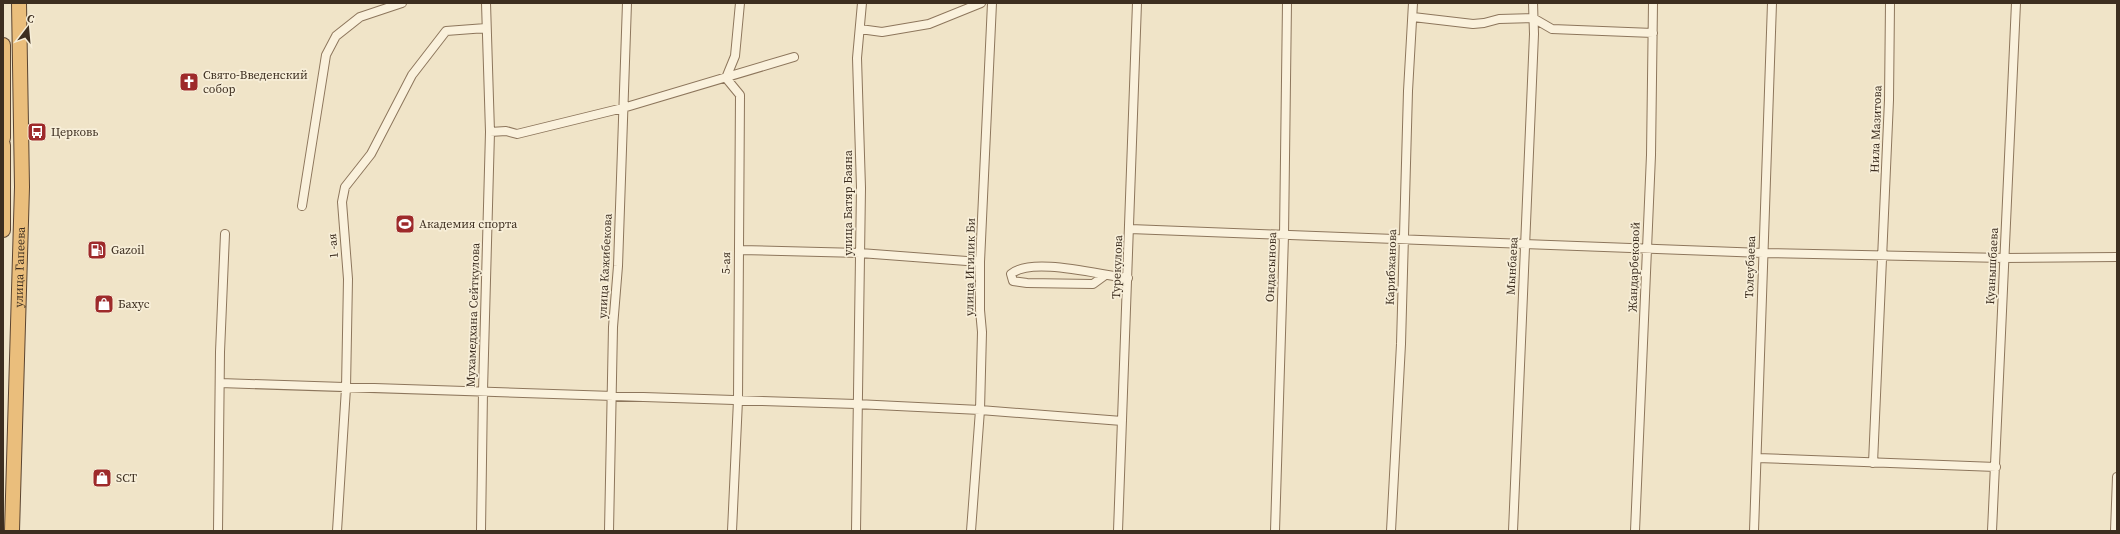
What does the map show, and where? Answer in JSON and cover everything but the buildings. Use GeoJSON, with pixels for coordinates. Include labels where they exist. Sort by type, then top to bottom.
{"type":"FeatureCollection","features":[{"type":"Feature","properties":{"kind":"highway","name":"улица Гапеева"},"geometry":{"type":"LineString","coordinates":[[12,531],[11,204],[19,3]]}},
{"type":"Feature","properties":{"kind":"highway"},"geometry":{"type":"LineString","coordinates":[[3,44],[3,138]]}},
{"type":"Feature","properties":{"kind":"highway","name":"улица Гапеева"},"geometry":{"type":"LineString","coordinates":[[3,145],[11,204],[3,230]]}},
{"type":"Feature","properties":{"kind":"street"},"geometry":{"type":"LineString","coordinates":[[302,206],[326,55],[336,36],[360,17],[402,3]]}},
{"type":"Feature","properties":{"kind":"street","name":"Мухамедхана Сейткулова"},"geometry":{"type":"LineString","coordinates":[[481,531],[482,391],[490,132],[486,3]]}},
{"type":"Feature","properties":{"kind":"street","name":"улица Кажибекова"},"geometry":{"type":"LineString","coordinates":[[609,531],[612,396],[627,3]]}},
{"type":"Feature","properties":{"kind":"street"},"geometry":{"type":"LineString","coordinates":[[726,78],[735,56],[740,3]]}},
{"type":"Feature","properties":{"kind":"street","name":"улица Батяр Баяна"},"geometry":{"type":"LineString","coordinates":[[856,531],[856,404],[861,188],[857,58],[862,3]]}},
{"type":"Feature","properties":{"kind":"street"},"geometry":{"type":"LineString","coordinates":[[860,29],[882,32],[929,24],[981,3]]}},
{"type":"Feature","properties":{"kind":"street","name":"улица Игилик Би"},"geometry":{"type":"LineString","coordinates":[[971,531],[980,410],[982,332],[980,310],[980,262],[992,3]]}},
{"type":"Feature","properties":{"kind":"street","name":"Турекулова"},"geometry":{"type":"LineString","coordinates":[[1118,531],[1137,3]]}},
{"type":"Feature","properties":{"kind":"street","name":"Ондасынова"},"geometry":{"type":"LineString","coordinates":[[1275,531],[1284,235],[1287,3]]}},
{"type":"Feature","properties":{"kind":"street","name":"Карибжанова"},"geometry":{"type":"LineString","coordinates":[[1391,531],[1401,344],[1408,91],[1413,3]]}},
{"type":"Feature","properties":{"kind":"street","name":"Мынбаева"},"geometry":{"type":"LineString","coordinates":[[1514,531],[1526,243],[1533,3]]}},
{"type":"Feature","properties":{"kind":"street","name":"Жандарбековой"},"geometry":{"type":"LineString","coordinates":[[1635,531],[1651,155],[1654,3]]}},
{"type":"Feature","properties":{"kind":"street","name":"Толеубаева"},"geometry":{"type":"LineString","coordinates":[[1754,531],[1772,3]]}},
{"type":"Feature","properties":{"kind":"street","name":"Нила Мазитова"},"geometry":{"type":"LineString","coordinates":[[1873,463],[1889,100],[1890,3]]}},
{"type":"Feature","properties":{"kind":"street","name":"Куанышбаева"},"geometry":{"type":"LineString","coordinates":[[1992,531],[2016,3]]}},
{"type":"Feature","properties":{"kind":"street"},"geometry":{"type":"LineString","coordinates":[[1413,17],[1473,24],[1499,19],[1533,18],[1552,29],[1653,33]]}},
{"type":"Feature","properties":{"kind":"street","name":"1 -ая"},"geometry":{"type":"LineString","coordinates":[[337,531],[346,388],[348,279],[342,202],[345,187],[371,154],[412,75],[446,31],[486,28]]}},
{"type":"Feature","properties":{"kind":"street"},"geometry":{"type":"LineString","coordinates":[[490,132],[506,131],[517,134],[623,108],[726,78],[794,56]]}},
{"type":"Feature","properties":{"kind":"street","name":"5-ая"},"geometry":{"type":"LineString","coordinates":[[726,78],[740,95],[738,400],[732,531]]}},
{"type":"Feature","properties":{"kind":"street"},"geometry":{"type":"LineString","coordinates":[[1130,229],[1763,253],[2004,258],[2117,257]]}},
{"type":"Feature","properties":{"kind":"street"},"geometry":{"type":"LineString","coordinates":[[218,531],[220,383],[225,234]]}},
{"type":"Feature","properties":{"kind":"street"},"geometry":{"type":"LineString","coordinates":[[739,250],[860,254],[980,262]]}},
{"type":"Feature","properties":{"kind":"street"},"geometry":{"type":"LineString","coordinates":[[1104,276],[1093,284],[1027,283],[1013,281],[1011,274],[1024,268],[1047,267],[1093,271],[1104,276],[1128,278]]}},
{"type":"Feature","properties":{"kind":"street"},"geometry":{"type":"LineString","coordinates":[[220,383],[856,404],[980,410],[1122,421]]}},
{"type":"Feature","properties":{"kind":"street"},"geometry":{"type":"LineString","coordinates":[[1757,458],[1996,467]]}},
{"type":"Feature","properties":{"kind":"street"},"geometry":{"type":"LineString","coordinates":[[2115,531],[2117,477]]}},
{"type":"Feature","properties":{"kind":"place","name":"Свято-Введенский собор"},"geometry":{"type":"Point","coordinates":[189,82]}},
{"type":"Feature","properties":{"kind":"place","name":"Церковь"},"geometry":{"type":"Point","coordinates":[37,132]}},
{"type":"Feature","properties":{"kind":"place","name":"Академия спорта"},"geometry":{"type":"Point","coordinates":[405,224]}},
{"type":"Feature","properties":{"kind":"place","name":"Gazoil"},"geometry":{"type":"Point","coordinates":[97,250]}},
{"type":"Feature","properties":{"kind":"place","name":"Бахус"},"geometry":{"type":"Point","coordinates":[104,304]}},
{"type":"Feature","properties":{"kind":"place","name":"SCT"},"geometry":{"type":"Point","coordinates":[102,478]}}]}
